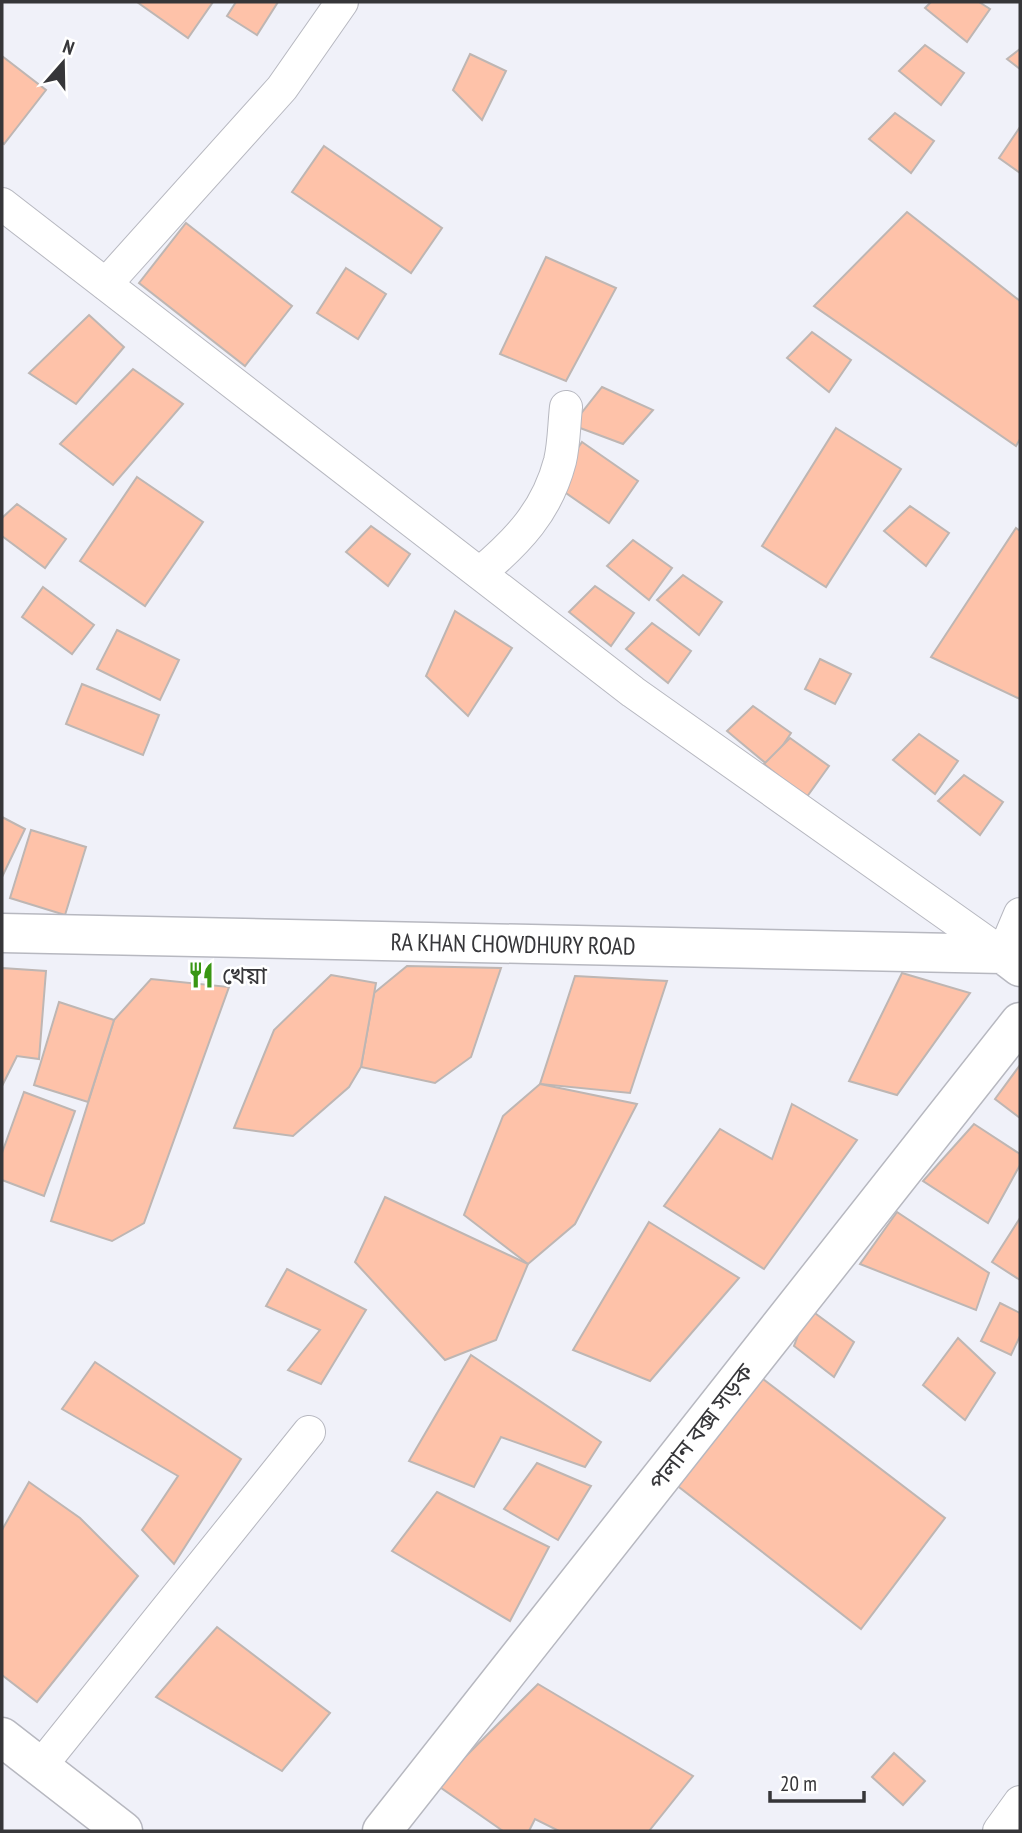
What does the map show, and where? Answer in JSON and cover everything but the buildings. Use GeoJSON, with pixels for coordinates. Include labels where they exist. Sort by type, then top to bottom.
{"type":"FeatureCollection","features":[{"type":"Feature","properties":{"kind":"street"},"geometry":{"type":"LineString","coordinates":[[106,284],[282,88],[342,2]]}},
{"type":"Feature","properties":{"kind":"street"},"geometry":{"type":"LineString","coordinates":[[2,204],[634,692],[1012,960],[1020,914]]}},
{"type":"Feature","properties":{"kind":"street"},"geometry":{"type":"LineString","coordinates":[[480,573],[515,543],[547,499],[560,460],[566,407]]}},
{"type":"Feature","properties":{"kind":"street","name":"RA KHAN CHOWDHURY ROAD"},"geometry":{"type":"LineString","coordinates":[[2,933],[1012,960]]}},
{"type":"Feature","properties":{"kind":"street","name":"পলান বক্স সড়ক"},"geometry":{"type":"LineString","coordinates":[[382,1831],[1020,1022]]}},
{"type":"Feature","properties":{"kind":"street"},"geometry":{"type":"LineString","coordinates":[[40,1767],[309,1432]]}},
{"type":"Feature","properties":{"kind":"street"},"geometry":{"type":"LineString","coordinates":[[2,1737],[123,1831]]}},
{"type":"Feature","properties":{"kind":"street"},"geometry":{"type":"LineString","coordinates":[[999,1831],[1020,1802]]}},
{"type":"Feature","properties":{"kind":"place","name":"খেয়া"},"geometry":{"type":"Point","coordinates":[201,975]}}]}
